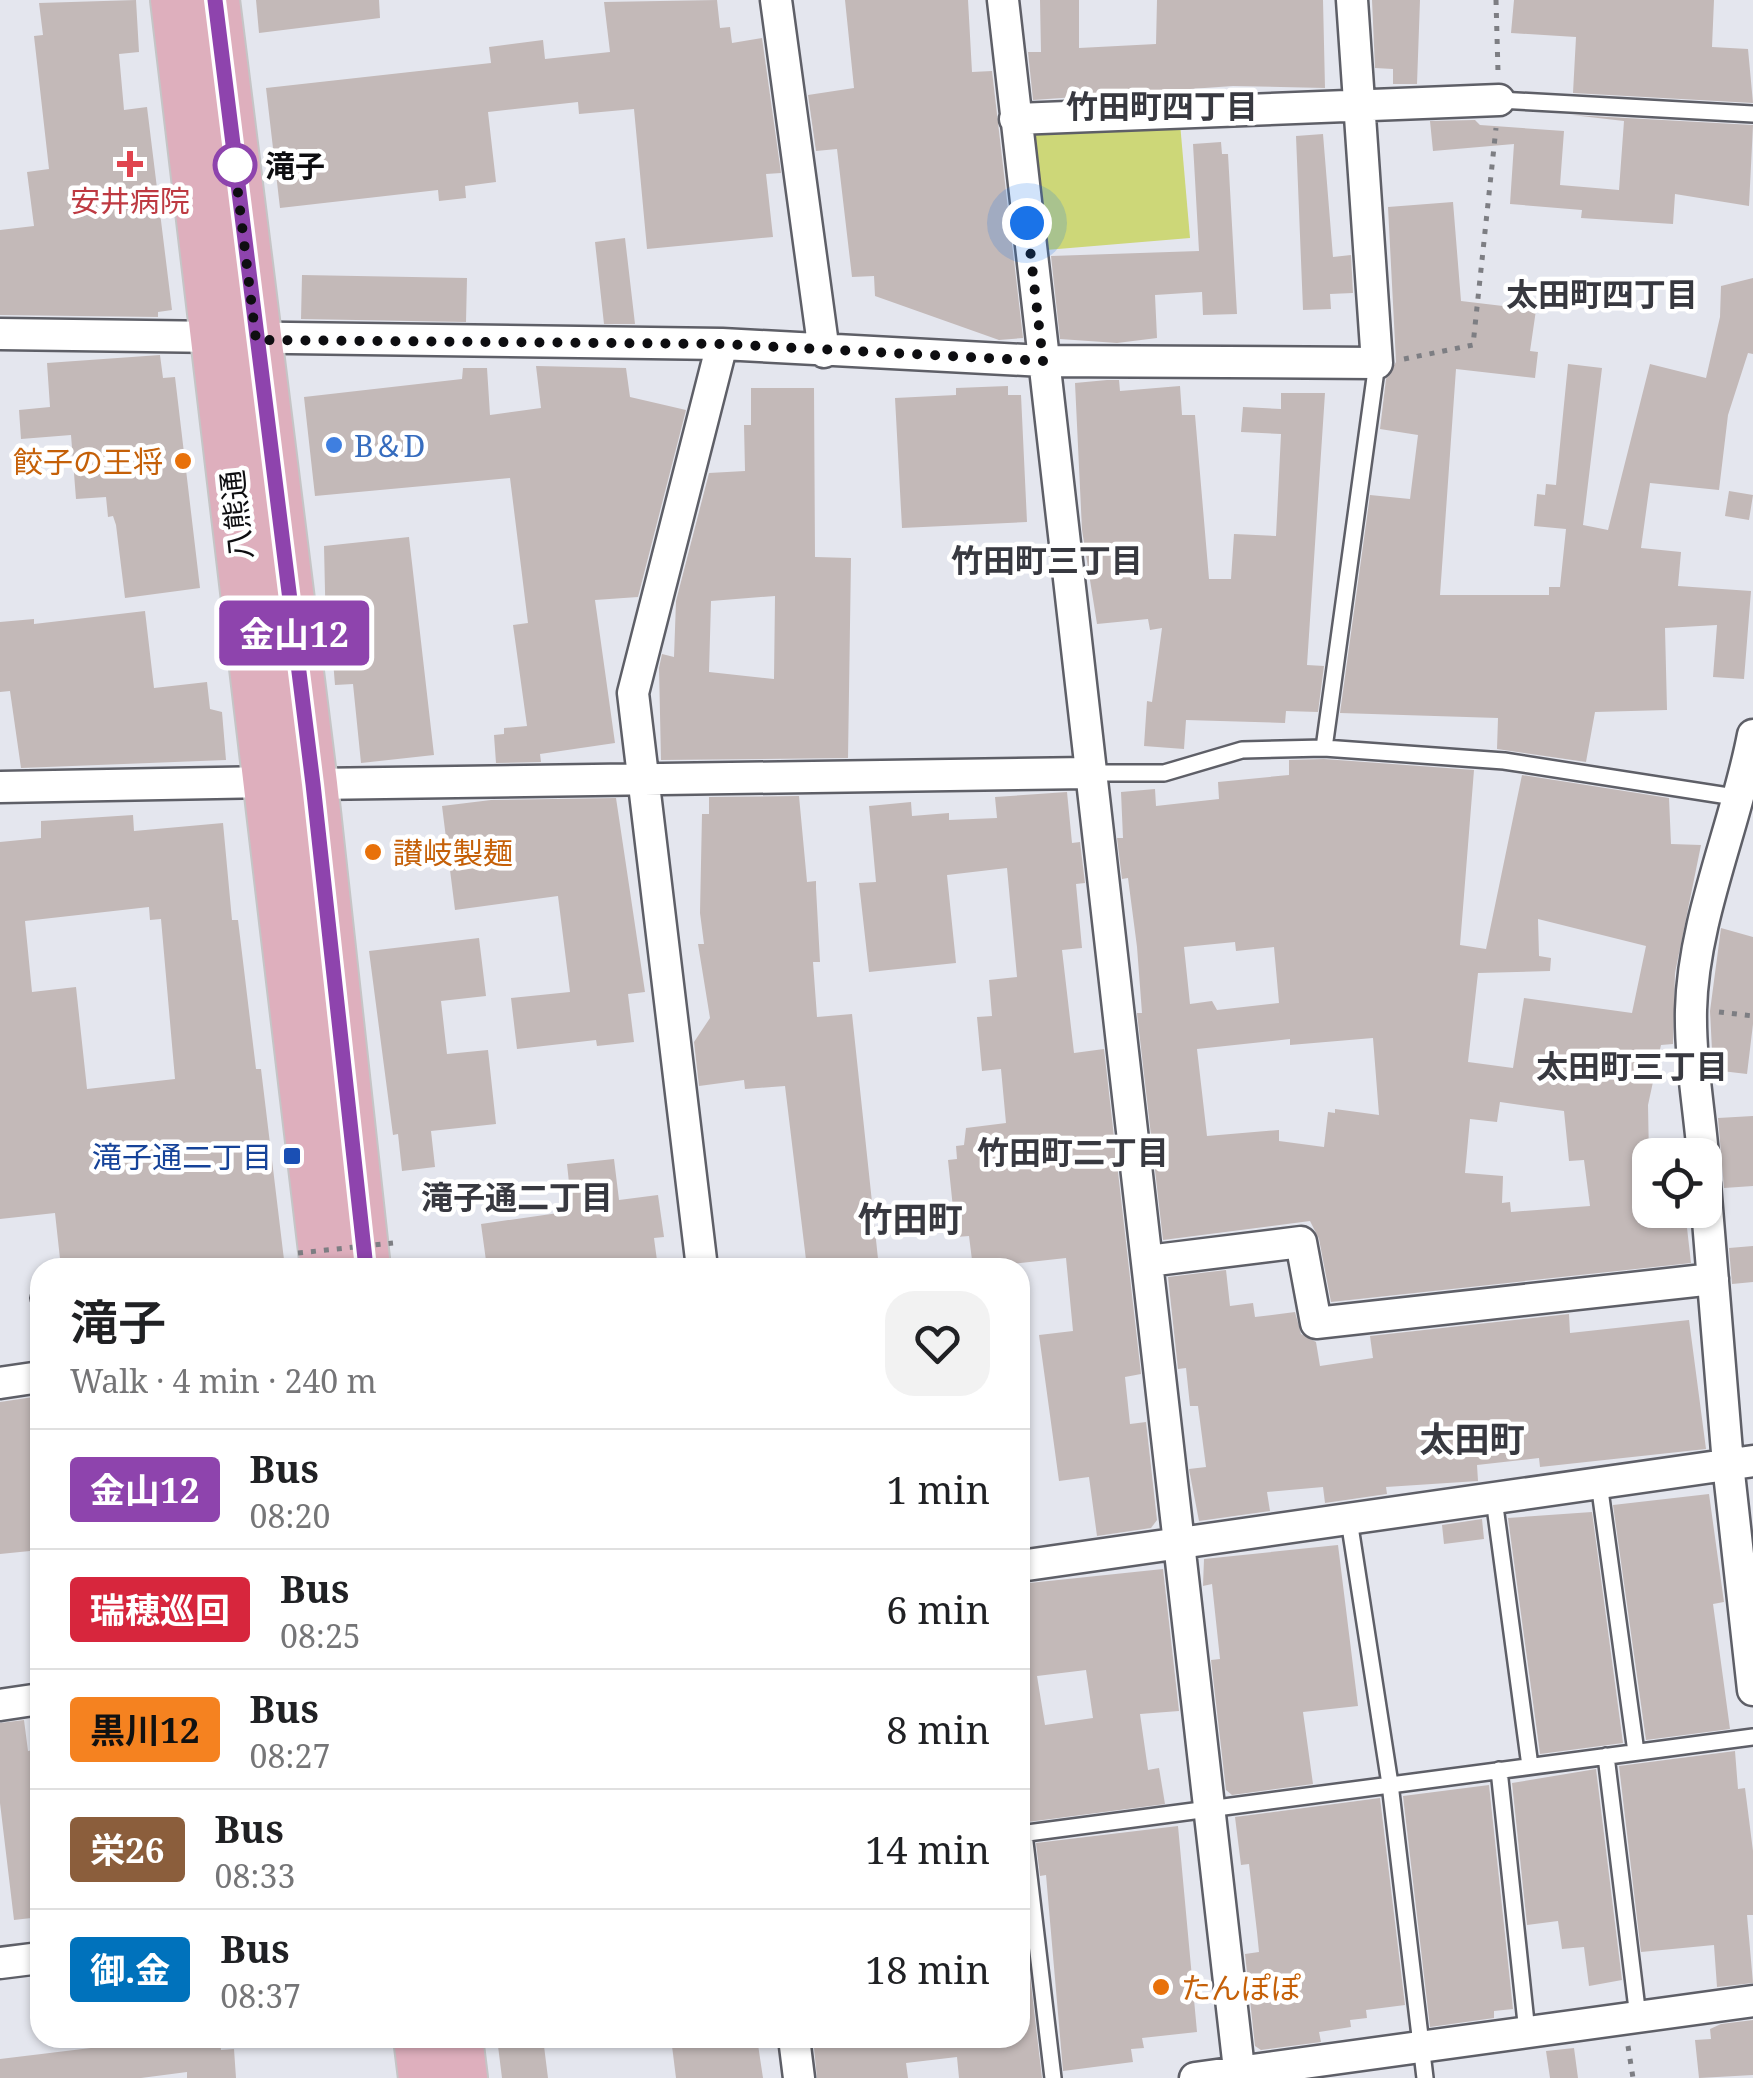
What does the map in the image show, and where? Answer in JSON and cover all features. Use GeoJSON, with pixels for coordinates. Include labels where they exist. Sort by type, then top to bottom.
{"type":"FeatureCollection","features":[{"type":"Feature","properties":{"kind":"main road","name":"八熊通"},"geometry":{"type":"LineString","coordinates":[[176,0],[313,784],[379,1255]]}},
{"type":"Feature","properties":{"kind":"main road","name":"八熊通"},"geometry":{"type":"LineString","coordinates":[[215,0],[265,782],[312,1258]]}},
{"type":"Feature","properties":{"kind":"main road"},"geometry":{"type":"LineString","coordinates":[[419,2048],[423,2078]]}},
{"type":"Feature","properties":{"kind":"main road"},"geometry":{"type":"LineString","coordinates":[[459,2048],[463,2078]]}},
{"type":"Feature","properties":{"kind":"street"},"geometry":{"type":"LineString","coordinates":[[776,0],[824,352]]}},
{"type":"Feature","properties":{"kind":"street"},"geometry":{"type":"LineString","coordinates":[[1003,0],[1088,774],[1182,1544],[1240,2075]]}},
{"type":"Feature","properties":{"kind":"street"},"geometry":{"type":"LineString","coordinates":[[0,334],[722,344],[1043,361],[1376,363],[1352,0]]}},
{"type":"Feature","properties":{"kind":"street"},"geometry":{"type":"LineString","coordinates":[[1015,120],[1358,102],[1499,100]]}},
{"type":"Feature","properties":{"kind":"street"},"geometry":{"type":"LineString","coordinates":[[701,1258],[633,693],[722,344]]}},
{"type":"Feature","properties":{"kind":"street"},"geometry":{"type":"LineString","coordinates":[[1701,1138],[1691,1009],[1713,878],[1742,798],[1753,735]]}},
{"type":"Feature","properties":{"kind":"street"},"geometry":{"type":"LineString","coordinates":[[313,784],[1088,774]]}},
{"type":"Feature","properties":{"kind":"street"},"geometry":{"type":"LineString","coordinates":[[0,788],[265,782]]}},
{"type":"Feature","properties":{"kind":"street"},"geometry":{"type":"LineString","coordinates":[[1709,1228],[1740,1463],[1753,1690]]}},
{"type":"Feature","properties":{"kind":"street"},"geometry":{"type":"LineString","coordinates":[[1148,1261],[1301,1242],[1316,1323],[1713,1280]]}},
{"type":"Feature","properties":{"kind":"street"},"geometry":{"type":"LineString","coordinates":[[0,1383],[30,1378]]}},
{"type":"Feature","properties":{"kind":"street"},"geometry":{"type":"LineString","coordinates":[[1030,1565],[1740,1463]]}},
{"type":"Feature","properties":{"kind":"street"},"geometry":{"type":"LineString","coordinates":[[0,1705],[30,1700]]}},
{"type":"Feature","properties":{"kind":"street"},"geometry":{"type":"LineString","coordinates":[[0,1963],[30,1959]]}},
{"type":"Feature","properties":{"kind":"street"},"geometry":{"type":"LineString","coordinates":[[1196,2078],[1240,2075],[1753,2001]]}},
{"type":"Feature","properties":{"kind":"street"},"geometry":{"type":"LineString","coordinates":[[796,2048],[800,2078]]}},
{"type":"Feature","properties":{"kind":"lane"},"geometry":{"type":"LineString","coordinates":[[1499,100],[1753,114]]}},
{"type":"Feature","properties":{"kind":"lane"},"geometry":{"type":"LineString","coordinates":[[1324,748],[1376,363]]}},
{"type":"Feature","properties":{"kind":"lane"},"geometry":{"type":"LineString","coordinates":[[1088,774],[1164,773],[1242,750],[1324,748],[1504,761],[1742,798]]}},
{"type":"Feature","properties":{"kind":"lane"},"geometry":{"type":"LineString","coordinates":[[1599,1483],[1636,1752]]}},
{"type":"Feature","properties":{"kind":"lane"},"geometry":{"type":"LineString","coordinates":[[1494,1498],[1530,1766]]}},
{"type":"Feature","properties":{"kind":"lane"},"geometry":{"type":"LineString","coordinates":[[1349,1520],[1390,1784],[1425,2078]]}},
{"type":"Feature","properties":{"kind":"lane"},"geometry":{"type":"LineString","coordinates":[[1030,1833],[1753,1737]]}},
{"type":"Feature","properties":{"kind":"lane"},"geometry":{"type":"LineString","coordinates":[[1606,1756],[1638,2017]]}},
{"type":"Feature","properties":{"kind":"lane"},"geometry":{"type":"LineString","coordinates":[[1499,1770],[1527,2032]]}},
{"type":"Feature","properties":{"kind":"lane"},"geometry":{"type":"LineString","coordinates":[[1030,1897],[1053,2078]]}},
{"type":"Feature","properties":{"kind":"path"},"geometry":{"type":"LineString","coordinates":[[1376,363],[1472,345],[1499,100],[1496,0]]}},
{"type":"Feature","properties":{"kind":"path"},"geometry":{"type":"LineString","coordinates":[[339,1258],[379,1255]]}},
{"type":"Feature","properties":{"kind":"green space"},"geometry":{"type":"Polygon","coordinates":[[[1180,123],[1190,238],[1046,250],[1031,131],[1180,123]]]}},
{"type":"Feature","properties":{"kind":"building"},"geometry":{"type":"Polygon","coordinates":[[[136,0],[139,52],[119,54],[124,110],[147,107],[172,310],[158,312],[158,317],[0,315],[0,230],[34,226],[27,172],[49,169],[34,36],[43,35],[39,3],[136,0]]]}},
{"type":"Feature","properties":{"kind":"building"},"geometry":{"type":"Polygon","coordinates":[[[256,0],[379,0],[380,18],[259,33],[256,0]]]}},
{"type":"Feature","properties":{"kind":"building"},"geometry":{"type":"Polygon","coordinates":[[[717,0],[720,28],[730,27],[732,43],[762,38],[781,173],[766,174],[773,237],[647,249],[634,109],[579,114],[578,102],[488,112],[496,182],[465,186],[466,198],[439,201],[438,190],[280,208],[266,88],[491,63],[489,47],[543,40],[545,59],[610,52],[604,2],[717,0]]]}},
{"type":"Feature","properties":{"kind":"building"},"geometry":{"type":"Polygon","coordinates":[[[845,0],[968,0],[972,72],[992,71],[1023,338],[999,340],[875,296],[874,276],[852,277],[837,149],[816,151],[808,95],[854,88],[845,0]]]}},
{"type":"Feature","properties":{"kind":"building"},"geometry":{"type":"Polygon","coordinates":[[[1040,0],[1079,0],[1079,48],[1156,44],[1157,0],[1323,0],[1325,88],[1233,86],[1033,100],[1028,52],[1041,52],[1040,0]]]}},
{"type":"Feature","properties":{"kind":"building"},"geometry":{"type":"Polygon","coordinates":[[[1372,0],[1420,0],[1417,84],[1393,84],[1393,69],[1375,68],[1372,0]]]}},
{"type":"Feature","properties":{"kind":"building"},"geometry":{"type":"Polygon","coordinates":[[[1514,0],[1714,0],[1712,47],[1748,49],[1753,103],[1573,93],[1576,37],[1511,33],[1514,0]]]}},
{"type":"Feature","properties":{"kind":"building"},"geometry":{"type":"Polygon","coordinates":[[[1572,115],[1753,125],[1749,206],[1675,194],[1673,224],[1581,218],[1582,210],[1510,204],[1514,144],[1433,151],[1430,121],[1475,120],[1480,125],[1564,131],[1560,185],[1619,190],[1624,121],[1572,115]]]}},
{"type":"Feature","properties":{"kind":"building"},"geometry":{"type":"Polygon","coordinates":[[[1323,134],[1333,257],[1351,255],[1353,293],[1330,294],[1331,309],[1303,310],[1296,136],[1323,134]]]}},
{"type":"Feature","properties":{"kind":"building"},"geometry":{"type":"Polygon","coordinates":[[[1221,142],[1222,154],[1228,154],[1237,314],[1203,315],[1202,292],[1155,295],[1157,338],[1117,343],[1060,339],[1051,256],[1199,251],[1193,144],[1221,142]]]}},
{"type":"Feature","properties":{"kind":"building"},"geometry":{"type":"Polygon","coordinates":[[[1453,202],[1461,301],[1536,310],[1530,351],[1538,352],[1535,378],[1456,369],[1440,595],[1549,595],[1549,587],[1560,587],[1566,529],[1534,526],[1537,494],[1545,495],[1546,484],[1556,485],[1568,364],[1602,368],[1583,525],[1608,530],[1650,364],[1706,378],[1720,317],[1721,286],[1753,278],[1753,354],[1748,353],[1728,415],[1719,490],[1650,483],[1641,548],[1681,552],[1678,586],[1751,591],[1744,679],[1713,677],[1717,625],[1665,628],[1667,710],[1595,712],[1586,762],[1497,749],[1498,718],[1340,713],[1370,495],[1410,499],[1418,435],[1380,429],[1386,379],[1396,362],[1388,207],[1453,202]]]}},
{"type":"Feature","properties":{"kind":"building"},"geometry":{"type":"Polygon","coordinates":[[[625,238],[635,324],[604,324],[595,242],[625,238]]]}},
{"type":"Feature","properties":{"kind":"building"},"geometry":{"type":"Polygon","coordinates":[[[302,275],[467,278],[466,322],[301,319],[302,275]]]}},
{"type":"Feature","properties":{"kind":"building"},"geometry":{"type":"Polygon","coordinates":[[[160,355],[163,378],[175,377],[200,588],[125,598],[116,525],[113,516],[108,517],[106,497],[76,499],[71,435],[21,439],[19,410],[50,407],[47,363],[160,355]]]}},
{"type":"Feature","properties":{"kind":"building"},"geometry":{"type":"Polygon","coordinates":[[[536,366],[626,368],[630,397],[686,410],[638,597],[595,600],[615,743],[540,754],[541,762],[496,763],[494,735],[504,734],[504,728],[527,726],[513,625],[528,623],[510,478],[315,496],[304,397],[462,379],[463,368],[487,368],[490,415],[541,408],[536,366]]]}},
{"type":"Feature","properties":{"kind":"building"},"geometry":{"type":"Polygon","coordinates":[[[1119,380],[1120,391],[1180,386],[1182,415],[1195,415],[1209,579],[1231,579],[1234,534],[1276,536],[1281,434],[1241,432],[1243,407],[1281,409],[1281,393],[1325,393],[1307,665],[1324,666],[1318,712],[1286,711],[1285,723],[1186,720],[1184,749],[1144,746],[1147,701],[1152,702],[1162,628],[1150,630],[1148,619],[1097,624],[1082,530],[1075,383],[1119,380]]]}},
{"type":"Feature","properties":{"kind":"building"},"geometry":{"type":"Polygon","coordinates":[[[1008,386],[1008,395],[1021,395],[1027,522],[902,528],[895,398],[956,395],[956,388],[1008,386]]]}},
{"type":"Feature","properties":{"kind":"building"},"geometry":{"type":"Polygon","coordinates":[[[751,388],[814,388],[815,557],[851,558],[848,758],[661,760],[659,668],[662,654],[674,657],[676,601],[709,473],[745,471],[744,425],[751,425],[751,388]],[[775,596],[711,601],[709,672],[774,679],[775,596]]]}},
{"type":"Feature","properties":{"kind":"building"},"geometry":{"type":"Polygon","coordinates":[[[1729,491],[1753,495],[1749,520],[1725,516],[1729,491]]]}},
{"type":"Feature","properties":{"kind":"building"},"geometry":{"type":"Polygon","coordinates":[[[409,537],[434,755],[361,763],[353,684],[335,685],[331,636],[326,636],[324,546],[409,537]]]}},
{"type":"Feature","properties":{"kind":"building"},"geometry":{"type":"Polygon","coordinates":[[[145,611],[154,688],[207,682],[210,709],[222,712],[226,760],[21,768],[10,691],[0,692],[0,622],[34,619],[34,624],[145,611]]]}},
{"type":"Feature","properties":{"kind":"building"},"geometry":{"type":"Polygon","coordinates":[[[1324,759],[1474,770],[1460,945],[1486,949],[1522,775],[1669,798],[1671,844],[1701,845],[1675,973],[1673,1044],[1661,1045],[1648,1105],[1649,1138],[1632,1138],[1632,1228],[1687,1228],[1691,1263],[1331,1302],[1319,1239],[1310,1221],[1163,1240],[1137,1013],[1142,1013],[1137,947],[1128,878],[1122,879],[1117,838],[1123,838],[1121,792],[1155,789],[1156,806],[1219,799],[1218,782],[1289,775],[1289,760],[1324,759]],[[1538,919],[1539,956],[1551,958],[1550,971],[1478,973],[1468,1062],[1513,1068],[1524,998],[1632,1013],[1646,946],[1538,919]],[[1235,942],[1184,947],[1190,1004],[1212,1001],[1217,1010],[1279,1003],[1274,947],[1236,951],[1235,942]],[[1373,1038],[1290,1045],[1290,1039],[1197,1049],[1207,1136],[1279,1130],[1279,1141],[1324,1147],[1328,1112],[1335,1113],[1335,1109],[1379,1115],[1373,1038]],[[1500,1102],[1497,1122],[1470,1119],[1465,1173],[1503,1176],[1502,1203],[1510,1202],[1511,1212],[1590,1206],[1584,1160],[1569,1161],[1564,1111],[1500,1102]]]}},
{"type":"Feature","properties":{"kind":"building"},"geometry":{"type":"Polygon","coordinates":[[[1067,792],[1072,843],[1080,842],[1085,883],[1076,884],[1082,948],[1062,950],[1074,1053],[1104,1049],[1141,1374],[1125,1377],[1130,1424],[1146,1422],[1157,1520],[1151,1528],[1097,1536],[1089,1477],[1059,1481],[1039,1335],[1073,1331],[1066,1258],[1030,1262],[1030,1258],[972,1258],[969,1236],[956,1237],[948,1160],[957,1159],[956,1146],[964,1145],[966,1128],[1006,1123],[1001,1069],[982,1071],[977,1017],[992,1016],[989,980],[1017,977],[1007,868],[947,875],[956,963],[869,972],[859,883],[876,882],[869,806],[911,802],[912,816],[949,813],[949,820],[997,818],[995,797],[1067,792]]]}},
{"type":"Feature","properties":{"kind":"building"},"geometry":{"type":"Polygon","coordinates":[[[799,796],[807,882],[816,881],[820,962],[813,962],[817,1017],[852,1014],[878,1258],[806,1258],[785,1086],[745,1089],[744,1080],[699,1086],[694,1042],[710,1018],[698,944],[704,944],[700,913],[702,814],[709,814],[709,797],[799,796]]]}},
{"type":"Feature","properties":{"kind":"building"},"geometry":{"type":"Polygon","coordinates":[[[616,798],[645,992],[628,994],[634,1042],[597,1046],[596,1040],[517,1049],[511,998],[570,992],[558,896],[455,910],[442,806],[491,800],[616,798]]]}},
{"type":"Feature","properties":{"kind":"building"},"geometry":{"type":"Polygon","coordinates":[[[133,815],[134,831],[223,823],[232,920],[238,920],[256,1069],[261,1069],[284,1258],[60,1258],[55,1213],[0,1219],[0,842],[41,838],[41,821],[133,815]],[[149,907],[25,921],[32,992],[76,987],[87,1089],[175,1079],[161,919],[150,920],[149,907]]]}},
{"type":"Feature","properties":{"kind":"building"},"geometry":{"type":"Polygon","coordinates":[[[1721,928],[1753,937],[1753,1024],[1747,1074],[1713,1070],[1710,1011],[1721,928]]]}},
{"type":"Feature","properties":{"kind":"building"},"geometry":{"type":"Polygon","coordinates":[[[479,938],[486,996],[441,1001],[447,1054],[488,1050],[496,1124],[431,1131],[435,1167],[402,1171],[398,1134],[393,1135],[369,951],[479,938]]]}},
{"type":"Feature","properties":{"kind":"building"},"geometry":{"type":"Polygon","coordinates":[[[1753,1116],[1753,1186],[1724,1188],[1718,1118],[1753,1116]]]}},
{"type":"Feature","properties":{"kind":"building"},"geometry":{"type":"Polygon","coordinates":[[[614,1159],[619,1200],[658,1195],[664,1237],[654,1238],[657,1258],[486,1258],[481,1224],[572,1211],[567,1164],[614,1159]]]}},
{"type":"Feature","properties":{"kind":"building"},"geometry":{"type":"Polygon","coordinates":[[[1753,1246],[1753,1282],[1732,1284],[1729,1248],[1753,1246]]]}},
{"type":"Feature","properties":{"kind":"building"},"geometry":{"type":"Polygon","coordinates":[[[1226,1270],[1230,1306],[1253,1303],[1255,1317],[1295,1312],[1301,1334],[1316,1342],[1320,1366],[1373,1358],[1370,1336],[1569,1314],[1570,1333],[1689,1320],[1706,1449],[1540,1467],[1539,1458],[1477,1465],[1478,1481],[1386,1487],[1387,1494],[1325,1503],[1323,1487],[1267,1492],[1270,1511],[1199,1521],[1189,1469],[1206,1467],[1198,1406],[1190,1406],[1186,1368],[1178,1369],[1168,1277],[1226,1270]]]}},
{"type":"Feature","properties":{"kind":"building"},"geometry":{"type":"Polygon","coordinates":[[[30,1398],[30,1551],[0,1554],[0,1402],[30,1398]]]}},
{"type":"Feature","properties":{"kind":"building"},"geometry":{"type":"Polygon","coordinates":[[[1709,1494],[1724,1602],[1713,1604],[1730,1729],[1646,1740],[1613,1505],[1709,1494]]]}},
{"type":"Feature","properties":{"kind":"building"},"geometry":{"type":"Polygon","coordinates":[[[1592,1512],[1623,1743],[1540,1754],[1508,1518],[1592,1512]]]}},
{"type":"Feature","properties":{"kind":"building"},"geometry":{"type":"Polygon","coordinates":[[[1482,1519],[1484,1539],[1444,1544],[1442,1525],[1482,1519]]]}},
{"type":"Feature","properties":{"kind":"building"},"geometry":{"type":"Polygon","coordinates":[[[1338,1545],[1358,1706],[1303,1712],[1313,1784],[1232,1795],[1226,1790],[1211,1660],[1220,1659],[1212,1584],[1203,1586],[1204,1559],[1338,1545]]]}},
{"type":"Feature","properties":{"kind":"building"},"geometry":{"type":"Polygon","coordinates":[[[1163,1569],[1179,1711],[1140,1714],[1148,1770],[1159,1768],[1165,1804],[1030,1822],[1030,1583],[1163,1569]],[[1086,1670],[1037,1676],[1045,1725],[1093,1718],[1086,1670]]]}},
{"type":"Feature","properties":{"kind":"building"},"geometry":{"type":"Polygon","coordinates":[[[24,1720],[30,1751],[30,1918],[14,1920],[0,1803],[0,1723],[24,1720]]]}},
{"type":"Feature","properties":{"kind":"building"},"geometry":{"type":"Polygon","coordinates":[[[1735,1751],[1738,1789],[1745,1788],[1753,1851],[1753,1915],[1747,1915],[1753,1983],[1717,1987],[1714,1945],[1641,1952],[1619,1766],[1735,1751]]]}},
{"type":"Feature","properties":{"kind":"building"},"geometry":{"type":"Polygon","coordinates":[[[1596,1769],[1622,1980],[1589,1986],[1584,1947],[1562,1949],[1558,1921],[1527,1925],[1512,1783],[1596,1769]]]}},
{"type":"Feature","properties":{"kind":"building"},"geometry":{"type":"Polygon","coordinates":[[[1489,1785],[1513,2009],[1494,2011],[1494,2018],[1430,2027],[1403,1796],[1489,1785]]]}},
{"type":"Feature","properties":{"kind":"building"},"geometry":{"type":"Polygon","coordinates":[[[1380,1798],[1405,2005],[1366,2010],[1367,2018],[1350,2020],[1351,2027],[1319,2032],[1321,2042],[1261,2050],[1255,2046],[1245,1954],[1259,1952],[1257,1932],[1249,1864],[1241,1865],[1235,1817],[1380,1798]]]}},
{"type":"Feature","properties":{"kind":"building"},"geometry":{"type":"Polygon","coordinates":[[[1178,1826],[1197,2032],[1142,2038],[1144,2048],[1131,2049],[1133,2062],[1063,2071],[1046,1875],[1040,1876],[1036,1843],[1178,1826]]]}},
{"type":"Feature","properties":{"kind":"building"},"geometry":{"type":"Polygon","coordinates":[[[1030,1976],[1042,2078],[959,2078],[957,2057],[906,2063],[908,2078],[817,2078],[814,2048],[1030,2048],[1030,1976]]]}},
{"type":"Feature","properties":{"kind":"building"},"geometry":{"type":"Polygon","coordinates":[[[1753,2020],[1753,2075],[1699,2078],[1695,2040],[1711,2039],[1710,2029],[1721,2024],[1753,2020]]]}},
{"type":"Feature","properties":{"kind":"building"},"geometry":{"type":"Polygon","coordinates":[[[91,2048],[234,2049],[236,2078],[187,2078],[187,2072],[141,2078],[0,2078],[0,2059],[91,2048]]]}},
{"type":"Feature","properties":{"kind":"building"},"geometry":{"type":"Polygon","coordinates":[[[498,2048],[544,2048],[548,2078],[502,2078],[498,2048]]]}},
{"type":"Feature","properties":{"kind":"building"},"geometry":{"type":"Polygon","coordinates":[[[672,2048],[758,2048],[763,2078],[676,2078],[672,2048]]]}},
{"type":"Feature","properties":{"kind":"building"},"geometry":{"type":"Polygon","coordinates":[[[1574,2048],[1578,2078],[1550,2078],[1546,2051],[1574,2048]]]}},
{"type":"Feature","properties":{"kind":"bus line","name":"金山12"},"geometry":{"type":"LineString","coordinates":[[215,0],[313,784],[365,1258]]}},
{"type":"Feature","properties":{"kind":"place","name":"安井病院"},"geometry":{"type":"Point","coordinates":[130,164]}},
{"type":"Feature","properties":{"kind":"place","name":"滝子"},"geometry":{"type":"Point","coordinates":[235,165]}},
{"type":"Feature","properties":{"kind":"place","name":"B＆D"},"geometry":{"type":"Point","coordinates":[334,445]}},
{"type":"Feature","properties":{"kind":"place","name":"餃子の王将"},"geometry":{"type":"Point","coordinates":[183,461]}},
{"type":"Feature","properties":{"kind":"place","name":"讃岐製麺"},"geometry":{"type":"Point","coordinates":[373,852]}},
{"type":"Feature","properties":{"kind":"place","name":"滝子通二丁目"},"geometry":{"type":"Point","coordinates":[292,1156]}},
{"type":"Feature","properties":{"kind":"place","name":"たんぽぽ"},"geometry":{"type":"Point","coordinates":[1161,1987]}},
{"type":"Feature","properties":{"kind":"district","name":"竹田町四丁目"},"geometry":{"type":"Point","coordinates":[1162,105]}},
{"type":"Feature","properties":{"kind":"district","name":"太田町四丁目"},"geometry":{"type":"Point","coordinates":[1602,293]}},
{"type":"Feature","properties":{"kind":"district","name":"竹田町三丁目"},"geometry":{"type":"Point","coordinates":[1047,559]}},
{"type":"Feature","properties":{"kind":"district","name":"太田町三丁目"},"geometry":{"type":"Point","coordinates":[1632,1065]}},
{"type":"Feature","properties":{"kind":"district","name":"竹田町二丁目"},"geometry":{"type":"Point","coordinates":[1073,1151]}},
{"type":"Feature","properties":{"kind":"district","name":"滝子通二丁目"},"geometry":{"type":"Point","coordinates":[517,1196]}},
{"type":"Feature","properties":{"kind":"district","name":"竹田町"},"geometry":{"type":"Point","coordinates":[910,1218]}},
{"type":"Feature","properties":{"kind":"district","name":"太田町"},"geometry":{"type":"Point","coordinates":[1472,1438]}},
{"type":"Feature","properties":{"kind":"route"},"geometry":{"type":"LineString","coordinates":[[235,165],[233,152],[256,340],[722,344],[1043,361],[1027,223]]}}]}
